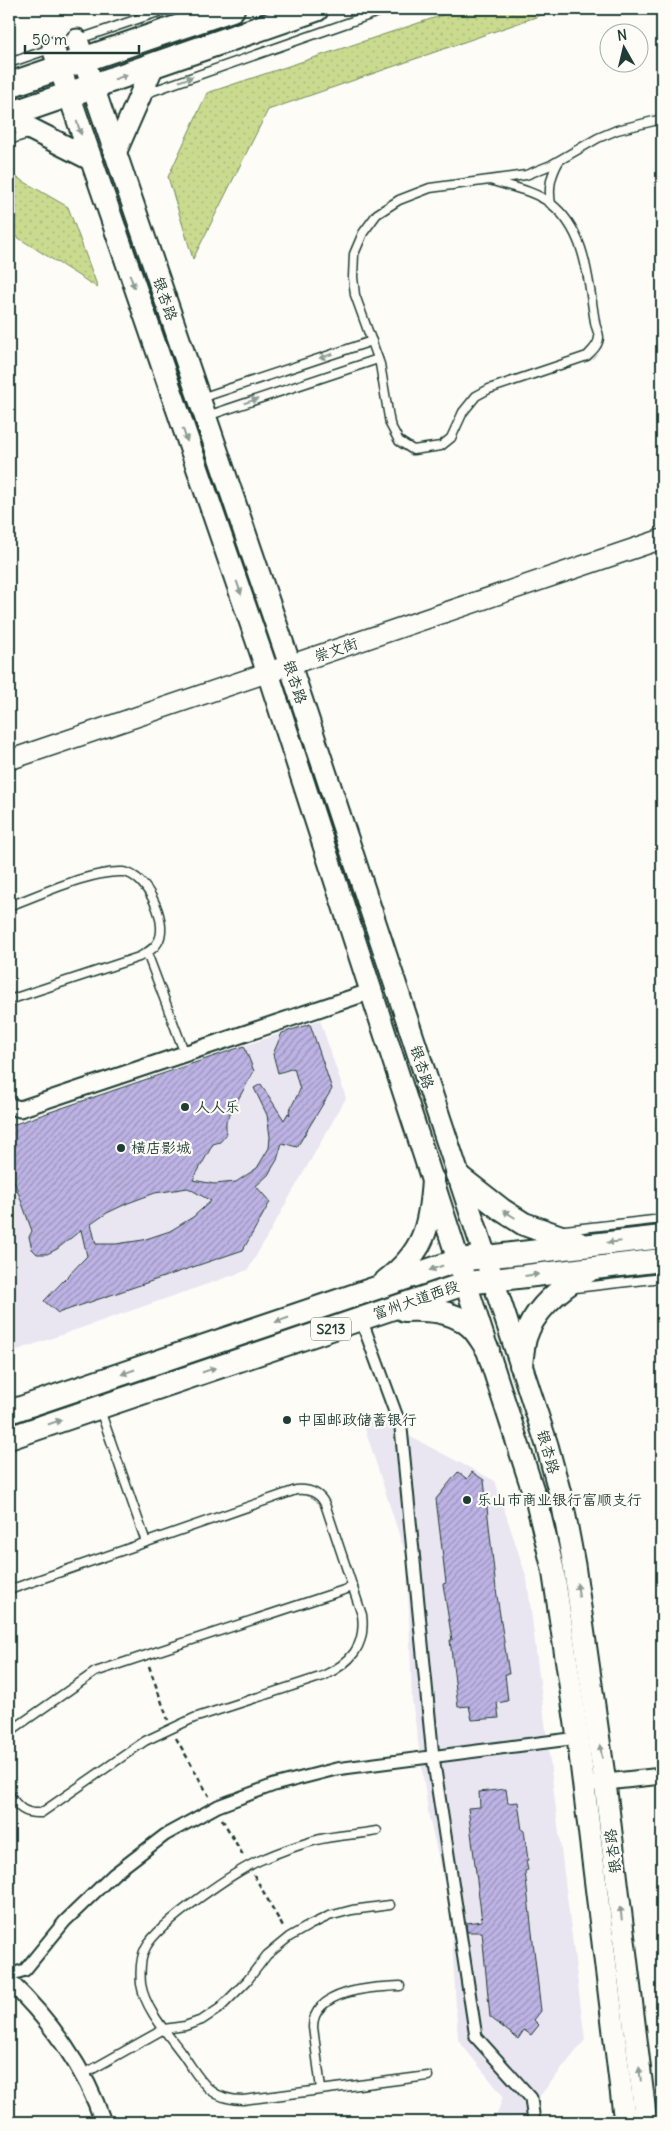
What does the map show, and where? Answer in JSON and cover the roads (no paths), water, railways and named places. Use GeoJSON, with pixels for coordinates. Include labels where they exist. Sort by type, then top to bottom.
{"type":"FeatureCollection","features":[{"type":"Feature","properties":{"kind":"highway"},"geometry":{"type":"LineString","coordinates":[[9,85],[56,58],[232,9]]}},
{"type":"Feature","properties":{"kind":"highway"},"geometry":{"type":"LineString","coordinates":[[9,116],[316,9]]}},
{"type":"Feature","properties":{"kind":"main road","name":"银杏路"},"geometry":{"type":"LineString","coordinates":[[80,50],[290,665],[547,1445],[562,1501],[574,1565],[605,1782],[646,2122]]}},
{"type":"Feature","properties":{"kind":"main road","name":"银杏路"},"geometry":{"type":"LineString","coordinates":[[56,58],[268,673],[537,1503],[553,1569],[578,1738],[625,2122]]}},
{"type":"Feature","properties":{"kind":"main road"},"geometry":{"type":"LineString","coordinates":[[115,153],[153,66]]}},
{"type":"Feature","properties":{"kind":"main road"},"geometry":{"type":"LineString","coordinates":[[9,116],[90,159]]}},
{"type":"Feature","properties":{"kind":"main road"},"geometry":{"type":"LineString","coordinates":[[457,1175],[502,1210],[524,1224],[586,1245]]}},
{"type":"Feature","properties":{"kind":"main road"},"geometry":{"type":"LineString","coordinates":[[375,1289],[398,1272],[412,1256],[423,1238],[429,1221],[433,1180]]}},
{"type":"Feature","properties":{"kind":"main road","name":"富州大道西段"},"geometry":{"type":"LineString","coordinates":[[9,1412],[459,1260],[662,1236]]}},
{"type":"Feature","properties":{"kind":"main road","name":"富州大道西段"},"geometry":{"type":"LineString","coordinates":[[9,1438],[466,1283],[662,1260]]}},
{"type":"Feature","properties":{"kind":"main road"},"geometry":{"type":"LineString","coordinates":[[520,1365],[525,1337],[536,1314],[560,1290],[591,1268]]}},
{"type":"Feature","properties":{"kind":"main road"},"geometry":{"type":"LineString","coordinates":[[386,1311],[420,1309],[457,1317],[470,1326],[488,1350]]}},
{"type":"Feature","properties":{"kind":"street","name":"崇文街"},"geometry":{"type":"LineString","coordinates":[[9,760],[662,539]]}},
{"type":"Feature","properties":{"kind":"street"},"geometry":{"type":"LineString","coordinates":[[9,1106],[20,1110],[372,991]]}},
{"type":"Feature","properties":{"kind":"street"},"geometry":{"type":"LineString","coordinates":[[361,1319],[401,1428],[433,1757],[476,2037],[531,2098],[534,2122]]}},
{"type":"Feature","properties":{"kind":"street"},"geometry":{"type":"LineString","coordinates":[[9,1975],[25,1970],[65,1921],[114,1874],[165,1835],[218,1806],[274,1785],[336,1769],[578,1738]]}},
{"type":"Feature","properties":{"kind":"street"},"geometry":{"type":"LineString","coordinates":[[583,1785],[662,1776]]}},
{"type":"Feature","properties":{"kind":"street"},"geometry":{"type":"LineString","coordinates":[[9,1981],[28,1999],[49,2025],[82,2074],[99,2108],[103,2122]]}},
{"type":"Feature","properties":{"kind":"lane"},"geometry":{"type":"LineString","coordinates":[[80,50],[167,9]]}},
{"type":"Feature","properties":{"kind":"lane"},"geometry":{"type":"LineString","coordinates":[[140,96],[387,9]]}},
{"type":"Feature","properties":{"kind":"lane"},"geometry":{"type":"LineString","coordinates":[[9,63],[56,58]]}},
{"type":"Feature","properties":{"kind":"lane"},"geometry":{"type":"LineString","coordinates":[[493,181],[531,192],[551,204],[570,225],[588,272],[595,324],[599,337],[595,348],[588,356],[489,388],[476,396],[463,412],[451,438],[441,446],[413,450],[399,441],[390,424],[378,359],[355,295],[353,277],[354,254],[363,233],[376,214],[399,200],[430,188],[458,183],[493,181],[526,175],[559,161],[598,138],[617,130],[662,119]]}},
{"type":"Feature","properties":{"kind":"lane"},"geometry":{"type":"LineString","coordinates":[[9,140],[35,131]]}},
{"type":"Feature","properties":{"kind":"lane"},"geometry":{"type":"LineString","coordinates":[[551,204],[549,190],[552,172],[559,161]]}},
{"type":"Feature","properties":{"kind":"lane"},"geometry":{"type":"LineString","coordinates":[[202,408],[372,341]]}},
{"type":"Feature","properties":{"kind":"lane"},"geometry":{"type":"LineString","coordinates":[[202,408],[378,359]]}},
{"type":"Feature","properties":{"kind":"lane"},"geometry":{"type":"LineString","coordinates":[[9,906],[100,873],[126,872],[138,878],[146,887],[157,910],[161,925],[159,940],[147,953],[9,1000]]}},
{"type":"Feature","properties":{"kind":"lane"},"geometry":{"type":"LineString","coordinates":[[147,953],[185,1054]]}},
{"type":"Feature","properties":{"kind":"lane"},"geometry":{"type":"LineString","coordinates":[[545,1232],[662,1219]]}},
{"type":"Feature","properties":{"kind":"lane"},"geometry":{"type":"LineString","coordinates":[[560,1290],[662,1278]]}},
{"type":"Feature","properties":{"kind":"lane"},"geometry":{"type":"LineString","coordinates":[[99,1407],[146,1542]]}},
{"type":"Feature","properties":{"kind":"lane"},"geometry":{"type":"LineString","coordinates":[[9,1590],[296,1490],[305,1489],[322,1497],[325,1504],[362,1615],[364,1628],[360,1644],[341,1668],[323,1676],[194,1718],[145,1741],[41,1812],[32,1814],[23,1811],[16,1805],[9,1794]]}},
{"type":"Feature","properties":{"kind":"lane"},"geometry":{"type":"LineString","coordinates":[[9,1732],[95,1672],[353,1587]]}},
{"type":"Feature","properties":{"kind":"lane"},"geometry":{"type":"LineString","coordinates":[[377,1832],[315,1841],[262,1859],[237,1873],[166,1923],[146,1946],[142,1957],[141,1985],[146,2000],[164,2030],[206,2086],[214,2095],[222,2098],[243,2100],[428,2076]]}},
{"type":"Feature","properties":{"kind":"lane"},"geometry":{"type":"LineString","coordinates":[[82,2074],[164,2030],[194,2023],[220,2008],[247,1981],[267,1955],[289,1937],[310,1925],[329,1916],[352,1910],[390,1906]]}},
{"type":"Feature","properties":{"kind":"lane"},"geometry":{"type":"LineString","coordinates":[[321,2089],[313,2026],[313,2017],[317,2009],[331,1999],[357,1990],[400,1986]]}},
{"type":"Feature","properties":{"kind":"place","name":"人人乐"},"geometry":{"type":"Point","coordinates":[185,1107]}},
{"type":"Feature","properties":{"kind":"place","name":"横店影城"},"geometry":{"type":"Point","coordinates":[121,1148]}},
{"type":"Feature","properties":{"kind":"place","name":"中国邮政储蓄银行"},"geometry":{"type":"Point","coordinates":[287,1420]}},
{"type":"Feature","properties":{"kind":"place","name":"乐山市商业银行富顺支行"},"geometry":{"type":"Point","coordinates":[467,1500]}}]}
